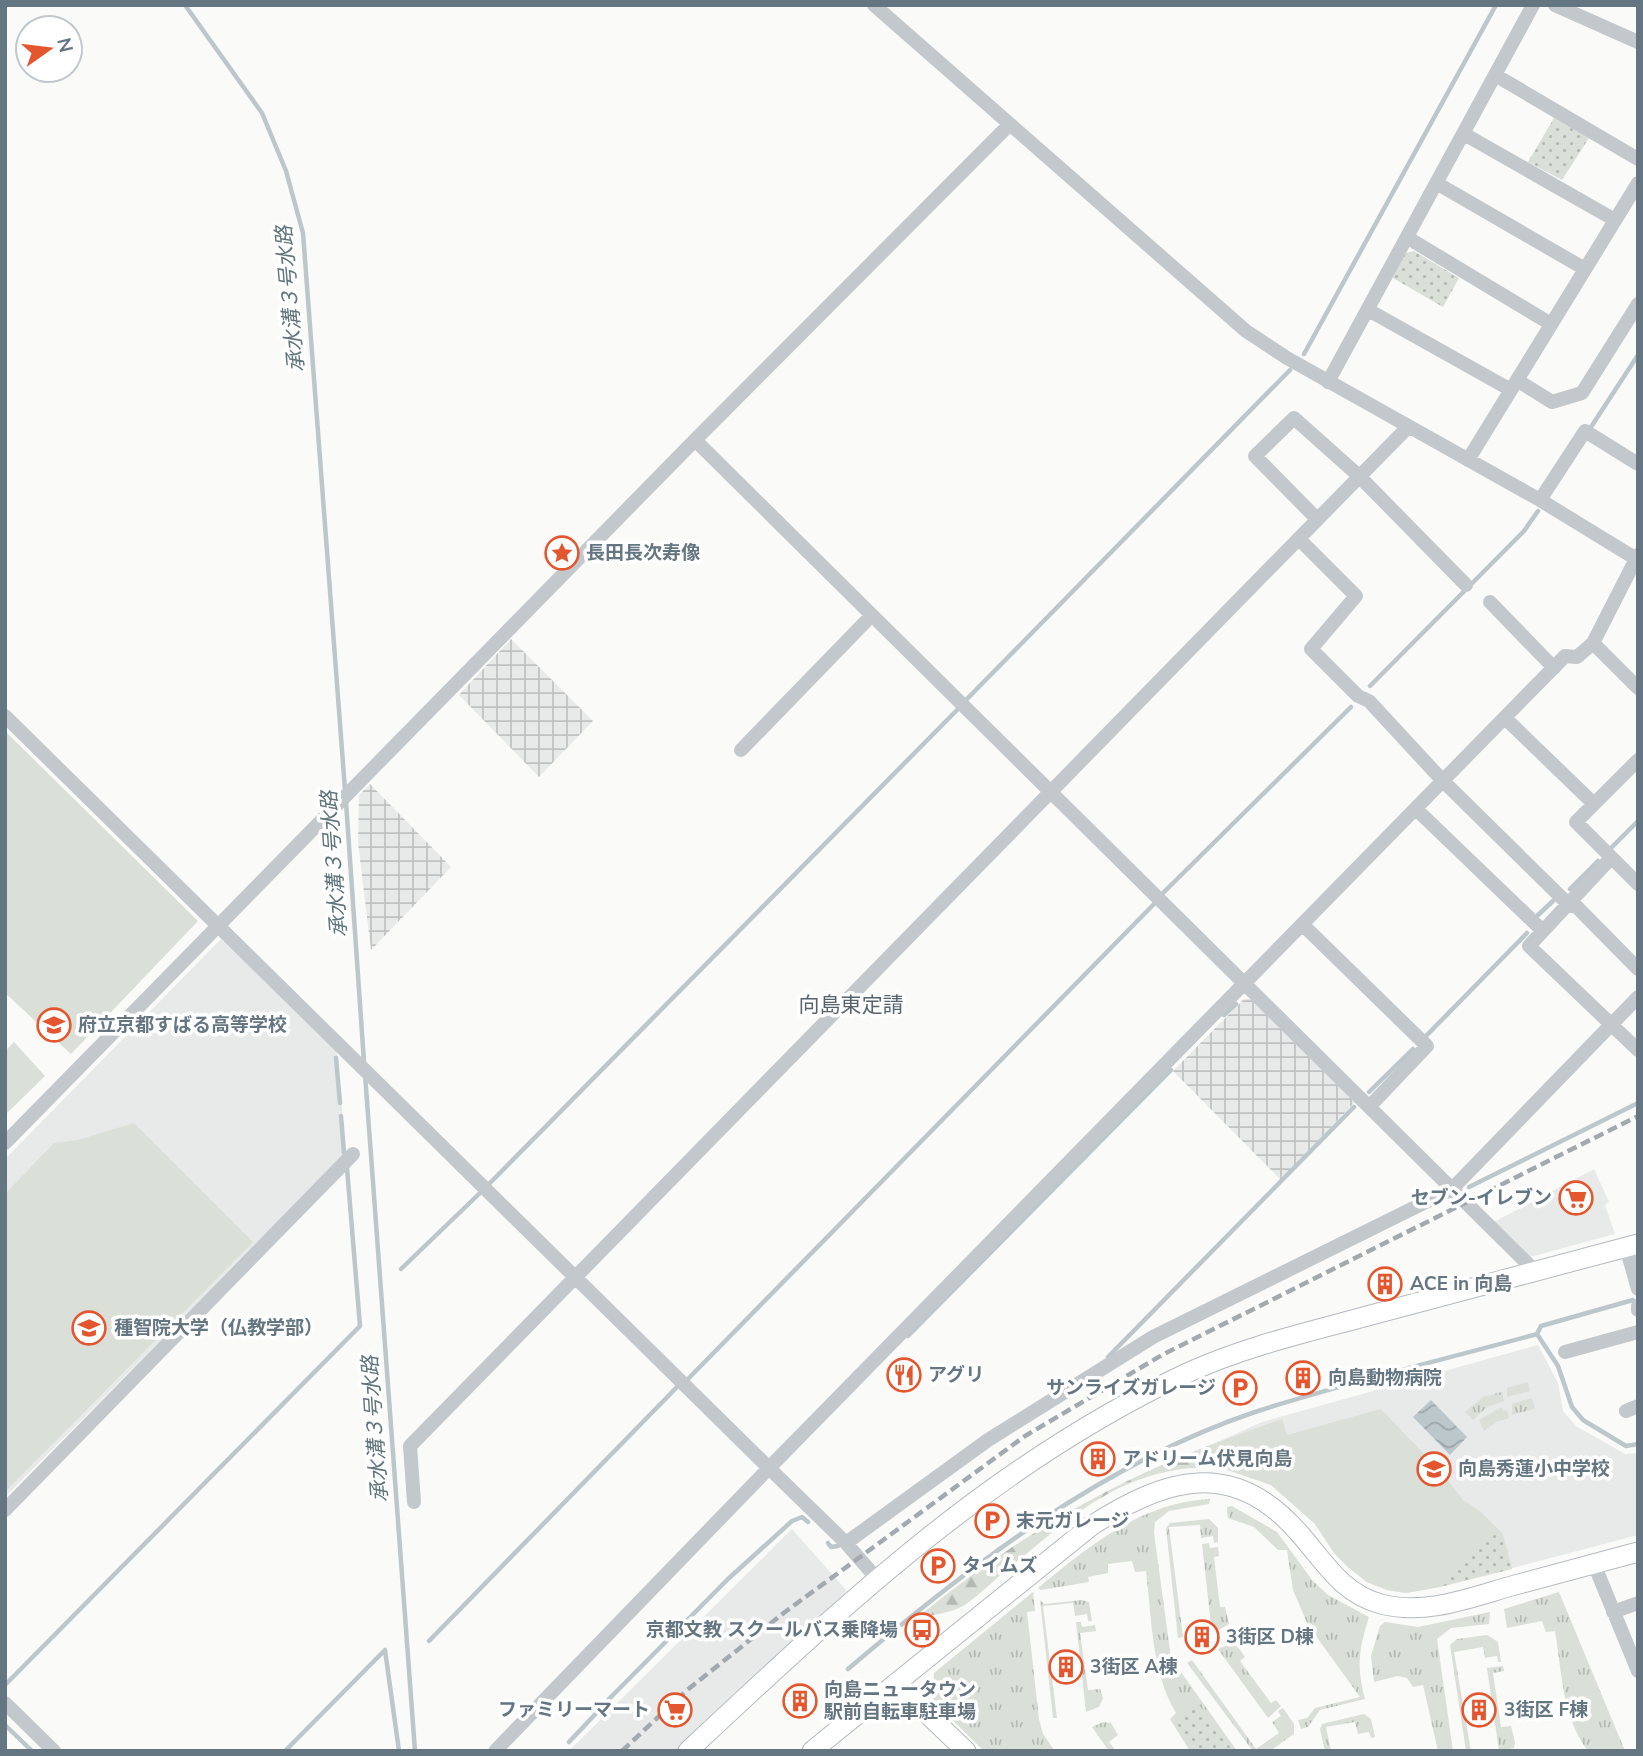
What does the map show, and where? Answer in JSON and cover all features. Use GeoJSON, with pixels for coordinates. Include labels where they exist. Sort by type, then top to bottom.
{"type":"FeatureCollection","features":[{"type":"Feature","properties":{"kind":"street"},"geometry":{"type":"LineString","coordinates":[[495,1751],[1565,656],[1577,657],[1593,643],[1637,558],[1540,499],[1328,382],[1246,331],[874,5]]}},
{"type":"Feature","properties":{"kind":"street"},"geometry":{"type":"LineString","coordinates":[[1328,382],[1370,311],[1533,5]]}},
{"type":"Feature","properties":{"kind":"street"},"geometry":{"type":"LineString","coordinates":[[1555,5],[1638,42]]}},
{"type":"Feature","properties":{"kind":"street"},"geometry":{"type":"LineString","coordinates":[[1495,75],[1638,159]]}},
{"type":"Feature","properties":{"kind":"street"},"geometry":{"type":"LineString","coordinates":[[5,1143],[695,440],[1010,124]]}},
{"type":"Feature","properties":{"kind":"street"},"geometry":{"type":"LineString","coordinates":[[1464,134],[1615,220]]}},
{"type":"Feature","properties":{"kind":"street"},"geometry":{"type":"LineString","coordinates":[[1468,460],[1638,183]]}},
{"type":"Feature","properties":{"kind":"street"},"geometry":{"type":"LineString","coordinates":[[1438,184],[1586,269]]}},
{"type":"Feature","properties":{"kind":"street"},"geometry":{"type":"LineString","coordinates":[[1409,238],[1551,324]]}},
{"type":"Feature","properties":{"kind":"street"},"geometry":{"type":"LineString","coordinates":[[1370,311],[1552,402],[1582,393],[1638,304]]}},
{"type":"Feature","properties":{"kind":"street"},"geometry":{"type":"LineString","coordinates":[[1317,519],[1255,456],[1294,418],[1359,476],[1466,585]]}},
{"type":"Feature","properties":{"kind":"street"},"geometry":{"type":"LineString","coordinates":[[414,1502],[410,1446],[573,1276],[1408,427]]}},
{"type":"Feature","properties":{"kind":"street"},"geometry":{"type":"LineString","coordinates":[[1540,499],[1585,431],[1638,464]]}},
{"type":"Feature","properties":{"kind":"street"},"geometry":{"type":"LineString","coordinates":[[695,440],[1052,790],[1535,1271]]}},
{"type":"Feature","properties":{"kind":"street"},"geometry":{"type":"LineString","coordinates":[[1299,539],[1356,596],[1311,649],[1358,696],[1368,701],[1443,781],[1568,904],[1577,906],[1638,969]]}},
{"type":"Feature","properties":{"kind":"street"},"geometry":{"type":"LineString","coordinates":[[1490,602],[1554,668]]}},
{"type":"Feature","properties":{"kind":"street"},"geometry":{"type":"LineString","coordinates":[[741,750],[872,615]]}},
{"type":"Feature","properties":{"kind":"street"},"geometry":{"type":"LineString","coordinates":[[1593,643],[1638,688]]}},
{"type":"Feature","properties":{"kind":"street"},"geometry":{"type":"LineString","coordinates":[[5,716],[846,1543],[877,1578]]}},
{"type":"Feature","properties":{"kind":"street"},"geometry":{"type":"LineString","coordinates":[[1505,719],[1594,803]]}},
{"type":"Feature","properties":{"kind":"street"},"geometry":{"type":"LineString","coordinates":[[1638,760],[1576,822],[1638,884]]}},
{"type":"Feature","properties":{"kind":"street"},"geometry":{"type":"LineString","coordinates":[[1416,809],[1543,931]]}},
{"type":"Feature","properties":{"kind":"street"},"geometry":{"type":"LineString","coordinates":[[1611,858],[1529,946],[1638,1049]]}},
{"type":"Feature","properties":{"kind":"street"},"geometry":{"type":"LineString","coordinates":[[1303,925],[1427,1045],[1370,1105]]}},
{"type":"Feature","properties":{"kind":"street"},"geometry":{"type":"LineString","coordinates":[[846,1543],[988,1440],[1153,1337],[1452,1189],[1638,997]]}},
{"type":"Feature","properties":{"kind":"street"},"geometry":{"type":"LineString","coordinates":[[5,1510],[353,1154]]}},
{"type":"Feature","properties":{"kind":"street"},"geometry":{"type":"LineString","coordinates":[[688,1751],[877,1578],[946,1520],[1016,1472],[1146,1394],[1188,1373],[1270,1342],[1632,1245],[1638,1289]]}},
{"type":"Feature","properties":{"kind":"street"},"geometry":{"type":"LineString","coordinates":[[1565,1352],[1638,1332]]}},
{"type":"Feature","properties":{"kind":"street"},"geometry":{"type":"LineString","coordinates":[[812,1751],[1091,1526],[1124,1505],[1158,1489],[1182,1483],[1226,1487],[1272,1506],[1299,1533],[1327,1570],[1351,1591],[1381,1604],[1438,1606],[1638,1552]]}},
{"type":"Feature","properties":{"kind":"street"},"geometry":{"type":"LineString","coordinates":[[1594,1564],[1638,1671]]}},
{"type":"Feature","properties":{"kind":"street"},"geometry":{"type":"LineString","coordinates":[[1613,1612],[1638,1604]]}},
{"type":"Feature","properties":{"kind":"street"},"geometry":{"type":"LineString","coordinates":[[895,1684],[965,1751]]}},
{"type":"Feature","properties":{"kind":"street"},"geometry":{"type":"LineString","coordinates":[[5,1703],[54,1751]]}},
{"type":"Feature","properties":{"kind":"shaded area"},"geometry":{"type":"Polygon","coordinates":[[[511,639],[593,721],[539,777],[459,695],[511,639]]]}},
{"type":"Feature","properties":{"kind":"shaded area"},"geometry":{"type":"Polygon","coordinates":[[[370,784],[451,867],[371,950],[358,843],[359,795],[370,784]]]}},
{"type":"Feature","properties":{"kind":"shaded area","name":"種智院大学（仏教学部）"},"geometry":{"type":"Polygon","coordinates":[[[221,939],[337,1051],[346,1154],[5,1497],[5,1159],[221,939]]]}},
{"type":"Feature","properties":{"kind":"shaded area"},"geometry":{"type":"Polygon","coordinates":[[[1244,999],[1251,999],[1355,1102],[1281,1180],[1173,1071],[1244,999]]]}},
{"type":"Feature","properties":{"kind":"shaded area"},"geometry":{"type":"Polygon","coordinates":[[[1594,1169],[1609,1202],[1605,1205],[1615,1234],[1530,1257],[1494,1222],[1594,1169]]]}},
{"type":"Feature","properties":{"kind":"shaded area","name":"向島秀蓮小中学校"},"geometry":{"type":"Polygon","coordinates":[[[1538,1345],[1558,1383],[1563,1411],[1576,1426],[1625,1454],[1638,1453],[1638,1535],[1440,1587],[1406,1593],[1387,1590],[1367,1582],[1349,1568],[1334,1553],[1315,1524],[1271,1485],[1219,1467],[1213,1444],[1262,1422],[1538,1345]]]}},
{"type":"Feature","properties":{"kind":"shaded area"},"geometry":{"type":"Polygon","coordinates":[[[792,1529],[847,1591],[680,1751],[569,1751],[792,1529]]]}},
{"type":"Feature","properties":{"kind":"green space"},"geometry":{"type":"Polygon","coordinates":[[[1554,118],[1589,138],[1562,180],[1528,162],[1554,118]]]}},
{"type":"Feature","properties":{"kind":"green space"},"geometry":{"type":"Polygon","coordinates":[[[1414,251],[1459,278],[1443,307],[1393,278],[1405,253],[1414,251]]]}},
{"type":"Feature","properties":{"kind":"green space","name":"府立京都すばる高等学校"},"geometry":{"type":"Polygon","coordinates":[[[5,731],[198,921],[71,1054],[5,993],[5,731]]]}},
{"type":"Feature","properties":{"kind":"green space"},"geometry":{"type":"Polygon","coordinates":[[[14,1042],[45,1076],[5,1115],[5,1051],[14,1042]]]}},
{"type":"Feature","properties":{"kind":"green space"},"geometry":{"type":"Polygon","coordinates":[[[134,1123],[253,1242],[5,1492],[5,1194],[54,1143],[78,1140],[134,1123]]]}},
{"type":"Feature","properties":{"kind":"green space"},"geometry":{"type":"Polygon","coordinates":[[[1528,1382],[1530,1391],[1507,1397],[1507,1388],[1528,1382]]]}},
{"type":"Feature","properties":{"kind":"green space"},"geometry":{"type":"Polygon","coordinates":[[[1502,1392],[1504,1401],[1487,1407],[1473,1420],[1465,1412],[1483,1397],[1502,1392]]]}},
{"type":"Feature","properties":{"kind":"green space"},"geometry":{"type":"Polygon","coordinates":[[[1532,1398],[1535,1409],[1512,1415],[1512,1404],[1532,1398]]]}},
{"type":"Feature","properties":{"kind":"green space"},"geometry":{"type":"Polygon","coordinates":[[[1502,1407],[1503,1411],[1507,1410],[1509,1418],[1496,1422],[1484,1431],[1479,1420],[1502,1407]]]}},
{"type":"Feature","properties":{"kind":"green space"},"geometry":{"type":"Polygon","coordinates":[[[1381,1409],[1442,1473],[1463,1500],[1481,1512],[1497,1528],[1440,1587],[1406,1593],[1387,1590],[1367,1582],[1334,1553],[1315,1524],[1271,1485],[1219,1467],[1213,1444],[1282,1419],[1287,1435],[1381,1409]]]}},
{"type":"Feature","properties":{"kind":"green space"},"geometry":{"type":"Polygon","coordinates":[[[1213,1444],[1219,1467],[1185,1469],[1127,1484],[1078,1513],[963,1606],[916,1619],[985,1566],[1057,1519],[1133,1478],[1213,1444]]]}},
{"type":"Feature","properties":{"kind":"green space"},"geometry":{"type":"Polygon","coordinates":[[[1210,1499],[1209,1504],[1169,1511],[1155,1522],[1154,1533],[1171,1658],[1237,1751],[1233,1751],[1212,1724],[1190,1740],[1197,1751],[1190,1751],[1170,1719],[1176,1713],[1157,1662],[1146,1571],[1135,1572],[1132,1561],[1108,1564],[1108,1573],[1088,1577],[1089,1582],[1041,1590],[1038,1588],[1097,1542],[1139,1517],[1185,1502],[1210,1499]]]}},
{"type":"Feature","properties":{"kind":"green space"},"geometry":{"type":"Polygon","coordinates":[[[1232,1506],[1277,1532],[1312,1580],[1328,1595],[1369,1617],[1360,1658],[1360,1676],[1365,1699],[1320,1710],[1308,1727],[1301,1729],[1298,1720],[1307,1718],[1315,1708],[1360,1697],[1308,1625],[1293,1590],[1287,1550],[1278,1550],[1254,1527],[1228,1518],[1227,1507],[1232,1506]]]}},
{"type":"Feature","properties":{"kind":"green space"},"geometry":{"type":"Polygon","coordinates":[[[1209,1519],[1218,1528],[1218,1542],[1214,1543],[1213,1536],[1201,1538],[1200,1525],[1169,1527],[1183,1637],[1178,1638],[1166,1528],[1170,1523],[1209,1519]]]}},
{"type":"Feature","properties":{"kind":"green space"},"geometry":{"type":"Polygon","coordinates":[[[1497,1528],[1503,1534],[1512,1569],[1440,1587],[1497,1528]]]}},
{"type":"Feature","properties":{"kind":"green space"},"geometry":{"type":"Polygon","coordinates":[[[1209,1543],[1210,1548],[1218,1547],[1219,1556],[1214,1557],[1220,1607],[1225,1607],[1229,1624],[1212,1634],[1202,1544],[1209,1543]]]}},
{"type":"Feature","properties":{"kind":"green space"},"geometry":{"type":"Polygon","coordinates":[[[1033,1592],[1035,1611],[1027,1612],[1039,1719],[1043,1734],[1055,1751],[984,1751],[933,1701],[934,1673],[1033,1592]]]}},
{"type":"Feature","properties":{"kind":"green space"},"geometry":{"type":"Polygon","coordinates":[[[1559,1592],[1625,1751],[1588,1751],[1579,1738],[1564,1694],[1555,1631],[1546,1632],[1542,1621],[1507,1628],[1504,1609],[1559,1592]]]}},
{"type":"Feature","properties":{"kind":"green space"},"geometry":{"type":"Polygon","coordinates":[[[1040,1600],[1044,1604],[1082,1600],[1089,1602],[1092,1621],[1088,1621],[1087,1614],[1075,1616],[1073,1603],[1043,1606],[1057,1718],[1053,1718],[1040,1600]]]}},
{"type":"Feature","properties":{"kind":"green space"},"geometry":{"type":"Polygon","coordinates":[[[1490,1612],[1489,1624],[1451,1628],[1437,1639],[1453,1751],[1438,1751],[1423,1685],[1413,1687],[1407,1678],[1398,1676],[1374,1682],[1371,1656],[1380,1626],[1385,1622],[1418,1627],[1490,1612]]]}},
{"type":"Feature","properties":{"kind":"green space"},"geometry":{"type":"Polygon","coordinates":[[[1076,1622],[1081,1622],[1082,1627],[1095,1625],[1096,1631],[1080,1633],[1088,1690],[1100,1689],[1103,1698],[1099,1707],[1086,1712],[1076,1622]]]}},
{"type":"Feature","properties":{"kind":"green space"},"geometry":{"type":"Polygon","coordinates":[[[1487,1635],[1498,1642],[1501,1662],[1498,1662],[1497,1656],[1485,1658],[1483,1647],[1454,1652],[1471,1751],[1466,1751],[1450,1645],[1457,1639],[1487,1635]]]}},
{"type":"Feature","properties":{"kind":"green space"},"geometry":{"type":"Polygon","coordinates":[[[1231,1644],[1238,1647],[1245,1657],[1240,1661],[1271,1703],[1276,1700],[1281,1706],[1268,1718],[1218,1649],[1231,1644]]]}},
{"type":"Feature","properties":{"kind":"green space"},"geometry":{"type":"Polygon","coordinates":[[[1192,1660],[1256,1749],[1279,1733],[1272,1722],[1281,1716],[1278,1711],[1283,1708],[1294,1724],[1294,1734],[1270,1751],[1253,1751],[1187,1663],[1192,1660]]]}},
{"type":"Feature","properties":{"kind":"green space"},"geometry":{"type":"Polygon","coordinates":[[[1503,1666],[1504,1671],[1493,1673],[1501,1727],[1511,1726],[1515,1742],[1514,1748],[1499,1751],[1487,1668],[1503,1666]]]}},
{"type":"Feature","properties":{"kind":"green space"},"geometry":{"type":"Polygon","coordinates":[[[1197,1702],[1233,1751],[1197,1751],[1175,1721],[1197,1702]]]}},
{"type":"Feature","properties":{"kind":"green space"},"geometry":{"type":"Polygon","coordinates":[[[1364,1714],[1371,1719],[1375,1737],[1371,1738],[1369,1732],[1358,1734],[1355,1722],[1326,1727],[1331,1751],[1325,1751],[1320,1729],[1322,1724],[1364,1714]]]}},
{"type":"Feature","properties":{"kind":"green space"},"geometry":{"type":"Polygon","coordinates":[[[1103,1722],[1111,1723],[1118,1735],[1109,1742],[1116,1751],[1109,1751],[1092,1727],[1103,1722]]]}},
{"type":"Feature","properties":{"kind":"water"},"geometry":{"type":"Polygon","coordinates":[[[1431,1400],[1467,1437],[1450,1455],[1413,1417],[1431,1400]]]}},
{"type":"Feature","properties":{"kind":"waterway","name":"承水溝３号水路"},"geometry":{"type":"LineString","coordinates":[[185,5],[262,113],[286,171],[303,233],[345,790]]}},
{"type":"Feature","properties":{"kind":"waterway"},"geometry":{"type":"LineString","coordinates":[[1304,354],[1496,5]]}},
{"type":"Feature","properties":{"kind":"waterway"},"geometry":{"type":"LineString","coordinates":[[1591,427],[1638,355]]}},
{"type":"Feature","properties":{"kind":"waterway"},"geometry":{"type":"LineString","coordinates":[[967,699],[1290,370]]}},
{"type":"Feature","properties":{"kind":"waterway"},"geometry":{"type":"LineString","coordinates":[[1370,686],[1524,531],[1538,511]]}},
{"type":"Feature","properties":{"kind":"waterway"},"geometry":{"type":"LineString","coordinates":[[1163,893],[1351,707]]}},
{"type":"Feature","properties":{"kind":"waterway"},"geometry":{"type":"LineString","coordinates":[[488,1185],[958,709]]}},
{"type":"Feature","properties":{"kind":"waterway","name":"承水溝３号水路"},"geometry":{"type":"LineString","coordinates":[[346,802],[364,1062]]}},
{"type":"Feature","properties":{"kind":"waterway"},"geometry":{"type":"LineString","coordinates":[[1610,849],[1638,821]]}},
{"type":"Feature","properties":{"kind":"waterway"},"geometry":{"type":"LineString","coordinates":[[1570,889],[1598,861]]}},
{"type":"Feature","properties":{"kind":"waterway"},"geometry":{"type":"LineString","coordinates":[[1538,915],[1553,901]]}},
{"type":"Feature","properties":{"kind":"waterway"},"geometry":{"type":"LineString","coordinates":[[687,1380],[1154,904]]}},
{"type":"Feature","properties":{"kind":"waterway"},"geometry":{"type":"LineString","coordinates":[[1427,1035],[1527,933]]}},
{"type":"Feature","properties":{"kind":"waterway"},"geometry":{"type":"LineString","coordinates":[[1224,1015],[1236,1004]]}},
{"type":"Feature","properties":{"kind":"waterway"},"geometry":{"type":"LineString","coordinates":[[1369,1092],[1413,1049]]}},
{"type":"Feature","properties":{"kind":"waterway"},"geometry":{"type":"LineString","coordinates":[[336,1058],[340,1103]]}},
{"type":"Feature","properties":{"kind":"waterway"},"geometry":{"type":"LineString","coordinates":[[908,1336],[1171,1070]]}},
{"type":"Feature","properties":{"kind":"waterway","name":"承水溝３号水路"},"geometry":{"type":"LineString","coordinates":[[365,1074],[415,1751]]}},
{"type":"Feature","properties":{"kind":"waterway"},"geometry":{"type":"LineString","coordinates":[[1469,1187],[1638,1103]]}},
{"type":"Feature","properties":{"kind":"waterway"},"geometry":{"type":"LineString","coordinates":[[1108,1357],[1354,1107]]}},
{"type":"Feature","properties":{"kind":"waterway"},"geometry":{"type":"LineString","coordinates":[[341,1116],[344,1153]]}},
{"type":"Feature","properties":{"kind":"waterway"},"geometry":{"type":"LineString","coordinates":[[5,1685],[360,1326],[347,1168]]}},
{"type":"Feature","properties":{"kind":"waterway"},"geometry":{"type":"LineString","coordinates":[[401,1269],[481,1192]]}},
{"type":"Feature","properties":{"kind":"waterway"},"geometry":{"type":"LineString","coordinates":[[1537,1334],[1541,1326],[1633,1300]]}},
{"type":"Feature","properties":{"kind":"waterway"},"geometry":{"type":"LineString","coordinates":[[848,1669],[989,1556],[1091,1489],[1144,1459],[1199,1434],[1255,1412],[1325,1391],[1537,1334],[1558,1366],[1572,1407],[1583,1420],[1626,1446],[1638,1444]]}},
{"type":"Feature","properties":{"kind":"waterway"},"geometry":{"type":"LineString","coordinates":[[429,1641],[677,1387]]}},
{"type":"Feature","properties":{"kind":"waterway"},"geometry":{"type":"LineString","coordinates":[[608,1700],[728,1579],[792,1521],[802,1517],[808,1522]]}},
{"type":"Feature","properties":{"kind":"waterway"},"geometry":{"type":"LineString","coordinates":[[828,1543],[831,1547],[838,1546]]}},
{"type":"Feature","properties":{"kind":"waterway"},"geometry":{"type":"LineString","coordinates":[[285,1751],[385,1650],[399,1751]]}},
{"type":"Feature","properties":{"kind":"waterway"},"geometry":{"type":"LineString","coordinates":[[569,1742],[603,1706]]}},
{"type":"Feature","properties":{"kind":"waterway"},"geometry":{"type":"LineString","coordinates":[[5,1725],[32,1751]]}},
{"type":"Feature","properties":{"kind":"railway"},"geometry":{"type":"LineString","coordinates":[[622,1751],[686,1691],[785,1612],[1025,1436],[1162,1355],[1638,1116]]}},
{"type":"Feature","properties":{"kind":"place","name":"長田長次寿像"},"geometry":{"type":"Point","coordinates":[562,553]}},
{"type":"Feature","properties":{"kind":"place","name":"府立京都すばる高等学校"},"geometry":{"type":"Point","coordinates":[54,1025]}},
{"type":"Feature","properties":{"kind":"place","name":"セブン-イレブン"},"geometry":{"type":"Point","coordinates":[1576,1198]}},
{"type":"Feature","properties":{"kind":"place","name":"ACE in 向島"},"geometry":{"type":"Point","coordinates":[1385,1284]}},
{"type":"Feature","properties":{"kind":"place","name":"種智院大学（仏教学部）"},"geometry":{"type":"Point","coordinates":[89,1328]}},
{"type":"Feature","properties":{"kind":"place","name":"アグリ"},"geometry":{"type":"Point","coordinates":[904,1375]}},
{"type":"Feature","properties":{"kind":"place","name":"向島動物病院"},"geometry":{"type":"Point","coordinates":[1303,1378]}},
{"type":"Feature","properties":{"kind":"place","name":"サンライズガレージ"},"geometry":{"type":"Point","coordinates":[1240,1388]}},
{"type":"Feature","properties":{"kind":"place","name":"アドリーム伏見向島"},"geometry":{"type":"Point","coordinates":[1098,1459]}},
{"type":"Feature","properties":{"kind":"place","name":"向島秀蓮小中学校"},"geometry":{"type":"Point","coordinates":[1434,1469]}},
{"type":"Feature","properties":{"kind":"place","name":"末元ガレージ"},"geometry":{"type":"Point","coordinates":[992,1521]}},
{"type":"Feature","properties":{"kind":"place","name":"タイムズ"},"geometry":{"type":"Point","coordinates":[938,1566]}},
{"type":"Feature","properties":{"kind":"place","name":"京都文教 スクールバス乗降場"},"geometry":{"type":"Point","coordinates":[922,1630]}},
{"type":"Feature","properties":{"kind":"place","name":"3街区 D棟"},"geometry":{"type":"Point","coordinates":[1202,1637]}},
{"type":"Feature","properties":{"kind":"place","name":"3街区 A棟"},"geometry":{"type":"Point","coordinates":[1066,1667]}},
{"type":"Feature","properties":{"kind":"place","name":"向島ニュータウン 駅前自転車駐車場"},"geometry":{"type":"Point","coordinates":[800,1701]}},
{"type":"Feature","properties":{"kind":"place","name":"ファミリーマート"},"geometry":{"type":"Point","coordinates":[675,1710]}},
{"type":"Feature","properties":{"kind":"place","name":"3街区 F棟"},"geometry":{"type":"Point","coordinates":[1479,1710]}},
{"type":"Feature","properties":{"kind":"district","name":"向島東定請"},"geometry":{"type":"Point","coordinates":[851,1005]}}]}
